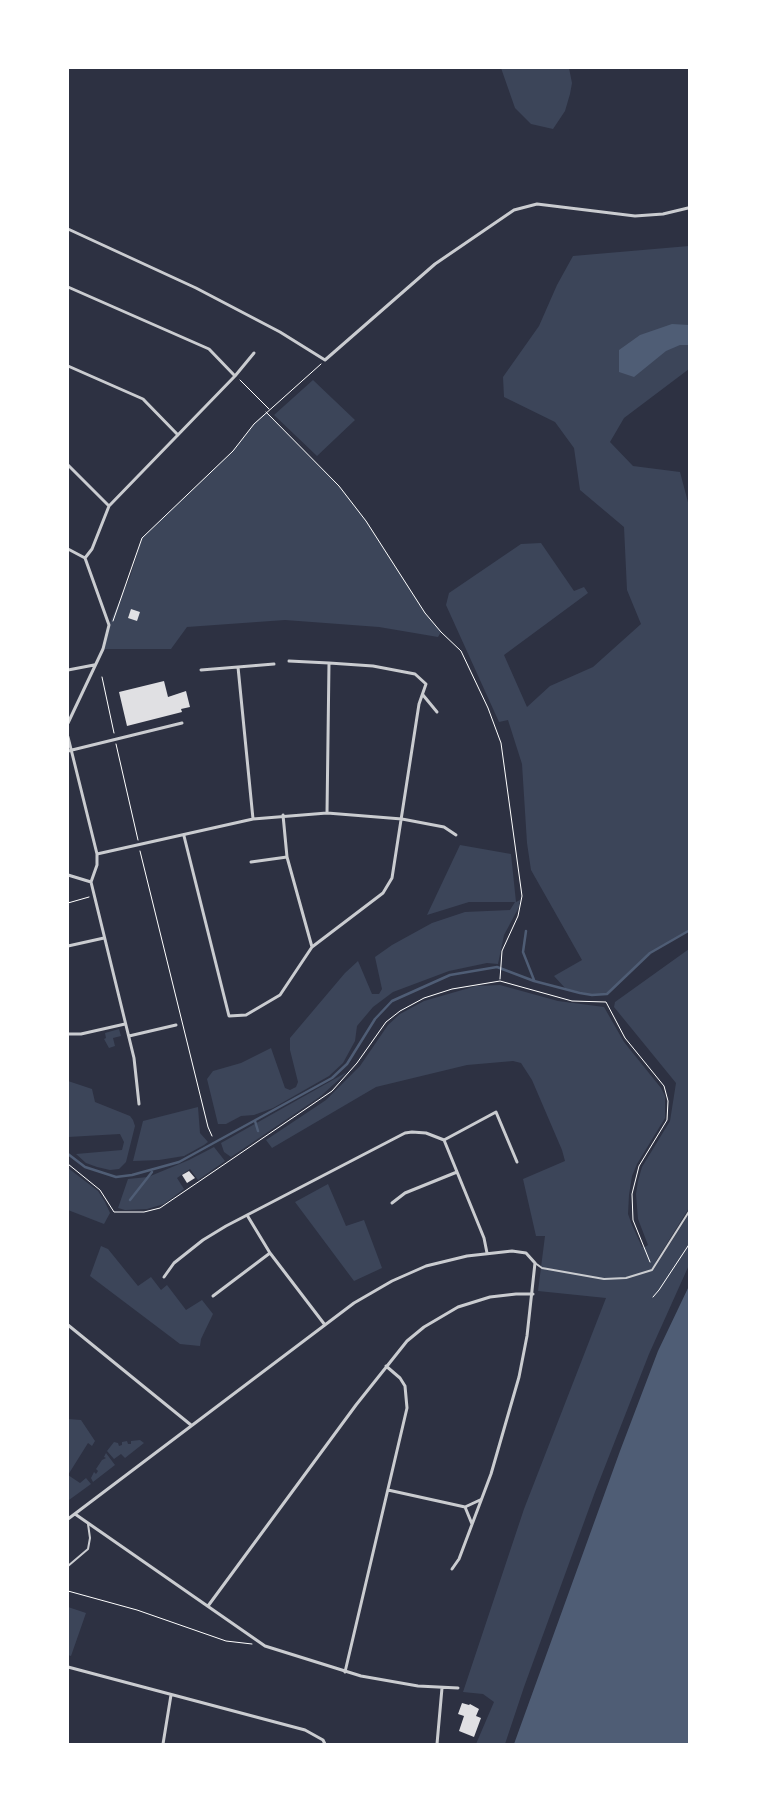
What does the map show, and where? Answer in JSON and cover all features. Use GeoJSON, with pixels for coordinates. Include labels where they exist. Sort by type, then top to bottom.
{"type":"FeatureCollection","features":[{"type":"Feature","properties":{"kind":"street"},"geometry":{"type":"LineString","coordinates":[[68,229],[196,288],[280,332],[325,360],[435,264],[514,210],[537,204],[635,216],[663,214],[688,208]]}},
{"type":"Feature","properties":{"kind":"street"},"geometry":{"type":"LineString","coordinates":[[68,287],[209,349],[236,376]]}},
{"type":"Feature","properties":{"kind":"street"},"geometry":{"type":"LineString","coordinates":[[85,558],[92,549],[109,506],[236,376],[254,353]]}},
{"type":"Feature","properties":{"kind":"street"},"geometry":{"type":"LineString","coordinates":[[68,366],[142,399],[178,435]]}},
{"type":"Feature","properties":{"kind":"street"},"geometry":{"type":"LineString","coordinates":[[68,465],[109,506]]}},
{"type":"Feature","properties":{"kind":"street"},"geometry":{"type":"LineString","coordinates":[[68,550],[85,558],[109,625],[103,649],[68,723]]}},
{"type":"Feature","properties":{"kind":"street"},"geometry":{"type":"LineString","coordinates":[[184,836],[229,1016],[246,1015],[280,995],[312,947],[383,893],[392,878],[419,704],[426,684],[415,674],[373,666],[289,661]]}},
{"type":"Feature","properties":{"kind":"street"},"geometry":{"type":"LineString","coordinates":[[327,813],[329,663]]}},
{"type":"Feature","properties":{"kind":"street"},"geometry":{"type":"LineString","coordinates":[[68,670],[95,664]]}},
{"type":"Feature","properties":{"kind":"street"},"geometry":{"type":"LineString","coordinates":[[201,670],[274,664]]}},
{"type":"Feature","properties":{"kind":"street"},"geometry":{"type":"LineString","coordinates":[[238,667],[253,820]]}},
{"type":"Feature","properties":{"kind":"street"},"geometry":{"type":"LineString","coordinates":[[423,695],[438,712]]}},
{"type":"Feature","properties":{"kind":"street"},"geometry":{"type":"LineString","coordinates":[[69,751],[182,723]]}},
{"type":"Feature","properties":{"kind":"street"},"geometry":{"type":"LineString","coordinates":[[68,737],[69,751],[97,854],[97,865],[91,882],[129,1036],[137,1076],[139,1104]]}},
{"type":"Feature","properties":{"kind":"street"},"geometry":{"type":"LineString","coordinates":[[97,854],[283,815],[327,813],[402,819],[444,827],[456,835]]}},
{"type":"Feature","properties":{"kind":"street"},"geometry":{"type":"LineString","coordinates":[[283,815],[287,857],[312,947]]}},
{"type":"Feature","properties":{"kind":"street"},"geometry":{"type":"LineString","coordinates":[[251,862],[287,857]]}},
{"type":"Feature","properties":{"kind":"street"},"geometry":{"type":"LineString","coordinates":[[68,875],[91,882]]}},
{"type":"Feature","properties":{"kind":"street"},"geometry":{"type":"LineString","coordinates":[[68,946],[104,938]]}},
{"type":"Feature","properties":{"kind":"street"},"geometry":{"type":"LineString","coordinates":[[68,1034],[81,1034],[125,1024]]}},
{"type":"Feature","properties":{"kind":"street"},"geometry":{"type":"LineString","coordinates":[[129,1036],[176,1026]]}},
{"type":"Feature","properties":{"kind":"street"},"geometry":{"type":"LineString","coordinates":[[444,1140],[496,1112],[517,1162]]}},
{"type":"Feature","properties":{"kind":"street"},"geometry":{"type":"LineString","coordinates":[[164,1277],[174,1263],[203,1240],[405,1133],[426,1133],[444,1140],[484,1238],[487,1253]]}},
{"type":"Feature","properties":{"kind":"street"},"geometry":{"type":"LineString","coordinates":[[392,1203],[405,1193],[457,1172]]}},
{"type":"Feature","properties":{"kind":"street"},"geometry":{"type":"LineString","coordinates":[[247,1215],[270,1253],[325,1325]]}},
{"type":"Feature","properties":{"kind":"street"},"geometry":{"type":"LineString","coordinates":[[68,1519],[354,1303],[392,1281],[426,1266],[487,1253],[512,1251],[526,1253],[535,1263],[533,1294],[519,1377],[505,1430],[472,1525],[452,1569]]}},
{"type":"Feature","properties":{"kind":"street"},"geometry":{"type":"LineString","coordinates":[[213,1296],[270,1253]]}},
{"type":"Feature","properties":{"kind":"street"},"geometry":{"type":"LineString","coordinates":[[208,1606],[386,1366],[407,1341],[424,1327],[458,1307],[490,1297],[533,1294]]}},
{"type":"Feature","properties":{"kind":"street"},"geometry":{"type":"LineString","coordinates":[[68,1324],[190,1425]]}},
{"type":"Feature","properties":{"kind":"street"},"geometry":{"type":"LineString","coordinates":[[345,1672],[407,1408],[407,1396],[400,1378],[386,1366]]}},
{"type":"Feature","properties":{"kind":"street"},"geometry":{"type":"LineString","coordinates":[[388,1490],[465,1507],[480,1500]]}},
{"type":"Feature","properties":{"kind":"street"},"geometry":{"type":"LineString","coordinates":[[465,1507],[472,1525]]}},
{"type":"Feature","properties":{"kind":"street"},"geometry":{"type":"LineString","coordinates":[[75,1514],[88,1521],[265,1646],[345,1672],[418,1686],[458,1688]]}},
{"type":"Feature","properties":{"kind":"street"},"geometry":{"type":"LineString","coordinates":[[68,1666],[305,1730],[323,1740],[325,1744]]}},
{"type":"Feature","properties":{"kind":"street"},"geometry":{"type":"LineString","coordinates":[[438,1744],[442,1688]]}},
{"type":"Feature","properties":{"kind":"street"},"geometry":{"type":"LineString","coordinates":[[163,1744],[171,1695]]}},
{"type":"Feature","properties":{"kind":"lane"},"geometry":{"type":"LineString","coordinates":[[535,1263],[542,1268],[604,1280],[626,1278],[652,1270],[690,1210]]}},
{"type":"Feature","properties":{"kind":"lane"},"geometry":{"type":"LineString","coordinates":[[68,1566],[88,1549],[90,1538],[88,1521]]}},
{"type":"Feature","properties":{"kind":"path"},"geometry":{"type":"LineString","coordinates":[[109,625],[116,620],[142,538],[233,451],[266,412],[325,360]]}},
{"type":"Feature","properties":{"kind":"path"},"geometry":{"type":"LineString","coordinates":[[236,376],[270,410]]}},
{"type":"Feature","properties":{"kind":"path"},"geometry":{"type":"LineString","coordinates":[[266,412],[339,486],[366,521],[425,613],[461,651],[488,708],[501,743],[522,896],[518,916],[508,934],[501,958],[500,980]]}},
{"type":"Feature","properties":{"kind":"path"},"geometry":{"type":"LineString","coordinates":[[102,677],[138,846],[208,1127],[212,1136]]}},
{"type":"Feature","properties":{"kind":"path"},"geometry":{"type":"LineString","coordinates":[[68,903],[94,896]]}},
{"type":"Feature","properties":{"kind":"path"},"geometry":{"type":"LineString","coordinates":[[68,1164],[100,1190],[114,1212],[144,1212],[160,1208],[332,1091],[357,1063],[386,1022],[400,1011],[424,998],[452,989],[500,980],[572,1001],[606,1002],[625,1038],[664,1086],[668,1101],[667,1120],[639,1166],[632,1194],[633,1220],[646,1249],[652,1270]]}},
{"type":"Feature","properties":{"kind":"path"},"geometry":{"type":"LineString","coordinates":[[653,1297],[690,1243]]}},
{"type":"Feature","properties":{"kind":"path"},"geometry":{"type":"LineString","coordinates":[[68,1591],[136,1610],[226,1641],[265,1646]]}},
{"type":"Feature","properties":{"kind":"shaded area"},"geometry":{"type":"Polygon","coordinates":[[[501,68],[569,68],[572,83],[570,94],[565,111],[553,129],[531,124],[515,108],[501,68]]]}},
{"type":"Feature","properties":{"kind":"shaded area"},"geometry":{"type":"Polygon","coordinates":[[[689,246],[689,369],[624,418],[610,442],[633,466],[680,472],[689,506],[689,930],[650,953],[607,994],[592,995],[565,988],[554,976],[582,960],[531,870],[527,843],[522,764],[508,720],[499,722],[446,605],[449,593],[521,544],[541,543],[574,591],[584,587],[588,593],[504,655],[527,707],[550,686],[593,667],[641,624],[627,590],[624,527],[580,490],[574,448],[555,422],[504,397],[503,377],[539,326],[557,285],[573,256],[689,246]]]}},
{"type":"Feature","properties":{"kind":"shaded area"},"geometry":{"type":"Polygon","coordinates":[[[672,324],[689,325],[689,345],[680,345],[666,351],[634,377],[619,372],[619,350],[640,335],[672,324]]]}},
{"type":"Feature","properties":{"kind":"shaded area"},"geometry":{"type":"Polygon","coordinates":[[[313,380],[355,420],[317,456],[274,415],[313,380]]]}},
{"type":"Feature","properties":{"kind":"shaded area"},"geometry":{"type":"Polygon","coordinates":[[[266,412],[339,486],[366,521],[425,613],[441,632],[438,637],[379,627],[285,620],[187,627],[171,649],[103,649],[109,625],[130,577],[142,538],[233,451],[266,412]]]}},
{"type":"Feature","properties":{"kind":"shaded area"},"geometry":{"type":"Polygon","coordinates":[[[460,845],[511,854],[516,902],[520,900],[519,907],[504,935],[498,964],[487,963],[449,971],[393,992],[373,1007],[357,1026],[355,1041],[343,1063],[329,1076],[273,1108],[254,1115],[241,1116],[226,1124],[218,1124],[207,1079],[213,1071],[241,1063],[271,1048],[285,1088],[290,1090],[296,1087],[298,1082],[290,1050],[290,1038],[345,973],[358,961],[372,994],[379,994],[382,989],[375,957],[392,945],[432,923],[465,912],[510,910],[515,902],[469,902],[427,915],[460,845]]]}},
{"type":"Feature","properties":{"kind":"shaded area"},"geometry":{"type":"Polygon","coordinates":[[[689,949],[689,1208],[656,1261],[654,1269],[689,1214],[689,1265],[649,1354],[595,1492],[505,1744],[476,1744],[494,1702],[483,1694],[463,1692],[524,1509],[606,1298],[538,1291],[545,1236],[536,1236],[523,1179],[565,1161],[562,1150],[532,1080],[521,1063],[513,1061],[467,1065],[376,1087],[272,1148],[266,1140],[326,1100],[360,1066],[388,1025],[400,1014],[424,1001],[476,986],[500,985],[558,1001],[604,1007],[624,1042],[661,1088],[665,1096],[665,1118],[637,1164],[632,1176],[629,1195],[628,1214],[642,1247],[645,1247],[648,1245],[638,1219],[636,1194],[638,1181],[642,1167],[670,1121],[676,1083],[614,1007],[615,1002],[689,949]]]}},
{"type":"Feature","properties":{"kind":"shaded area"},"geometry":{"type":"Polygon","coordinates":[[[119,1029],[121,1036],[113,1038],[115,1046],[109,1048],[104,1039],[106,1038],[105,1033],[119,1029]]]}},
{"type":"Feature","properties":{"kind":"shaded area"},"geometry":{"type":"Polygon","coordinates":[[[347,1072],[321,1096],[231,1157],[224,1152],[221,1143],[347,1072]]]}},
{"type":"Feature","properties":{"kind":"shaded area"},"geometry":{"type":"Polygon","coordinates":[[[68,1081],[92,1089],[95,1102],[130,1116],[133,1120],[135,1126],[126,1162],[119,1169],[110,1170],[97,1167],[86,1163],[76,1154],[122,1150],[124,1142],[120,1134],[68,1137],[68,1081]]]}},
{"type":"Feature","properties":{"kind":"shaded area"},"geometry":{"type":"Polygon","coordinates":[[[198,1107],[200,1133],[208,1142],[184,1156],[159,1160],[133,1161],[143,1121],[198,1107]]]}},
{"type":"Feature","properties":{"kind":"shaded area"},"geometry":{"type":"Polygon","coordinates":[[[214,1147],[225,1161],[198,1180],[190,1169],[177,1178],[184,1189],[164,1204],[147,1209],[125,1210],[118,1208],[128,1179],[148,1177],[214,1147]]]}},
{"type":"Feature","properties":{"kind":"shaded area"},"geometry":{"type":"Polygon","coordinates":[[[68,1168],[98,1191],[110,1213],[104,1224],[68,1210],[68,1168]]]}},
{"type":"Feature","properties":{"kind":"shaded area"},"geometry":{"type":"Polygon","coordinates":[[[328,1184],[346,1226],[364,1220],[382,1268],[354,1281],[295,1202],[328,1184]]]}},
{"type":"Feature","properties":{"kind":"shaded area"},"geometry":{"type":"Polygon","coordinates":[[[101,1246],[108,1249],[138,1286],[151,1277],[161,1290],[167,1285],[186,1310],[202,1300],[213,1314],[201,1339],[200,1346],[180,1344],[90,1276],[101,1246]]]}},
{"type":"Feature","properties":{"kind":"shaded area"},"geometry":{"type":"Polygon","coordinates":[[[689,1286],[689,1744],[514,1744],[658,1351],[689,1286]]]}},
{"type":"Feature","properties":{"kind":"shaded area"},"geometry":{"type":"Polygon","coordinates":[[[68,1419],[81,1420],[95,1441],[92,1446],[88,1443],[68,1475],[68,1419]]]}},
{"type":"Feature","properties":{"kind":"shaded area"},"geometry":{"type":"Polygon","coordinates":[[[140,1440],[144,1443],[125,1458],[121,1454],[114,1459],[107,1451],[114,1442],[118,1443],[119,1446],[122,1445],[122,1442],[127,1441],[128,1444],[131,1444],[131,1441],[140,1440]]]}},
{"type":"Feature","properties":{"kind":"shaded area"},"geometry":{"type":"Polygon","coordinates":[[[106,1453],[115,1465],[93,1482],[91,1478],[94,1472],[96,1474],[98,1471],[96,1469],[102,1460],[106,1458],[104,1457],[106,1453]]]}},
{"type":"Feature","properties":{"kind":"shaded area"},"geometry":{"type":"Polygon","coordinates":[[[68,1475],[80,1483],[86,1478],[91,1484],[69,1500],[68,1499],[68,1475]]]}},
{"type":"Feature","properties":{"kind":"shaded area"},"geometry":{"type":"Polygon","coordinates":[[[68,1607],[86,1613],[71,1656],[68,1655],[68,1607]]]}},
{"type":"Feature","properties":{"kind":"building"},"geometry":{"type":"Polygon","coordinates":[[[131,609],[140,612],[137,621],[128,618],[131,609]]]}},
{"type":"Feature","properties":{"kind":"building"},"geometry":{"type":"Polygon","coordinates":[[[164,681],[168,697],[186,691],[190,707],[181,709],[182,712],[127,726],[119,692],[164,681]]]}},
{"type":"Feature","properties":{"kind":"building"},"geometry":{"type":"Polygon","coordinates":[[[189,1171],[195,1178],[187,1183],[182,1175],[189,1171]]]}},
{"type":"Feature","properties":{"kind":"building"},"geometry":{"type":"Polygon","coordinates":[[[462,1703],[470,1704],[479,1709],[476,1716],[481,1718],[474,1737],[459,1731],[464,1716],[458,1714],[462,1703]]]}},
{"type":"Feature","properties":{"kind":"waterway"},"geometry":{"type":"LineString","coordinates":[[68,1154],[85,1167],[116,1177],[132,1175],[179,1162],[332,1078],[347,1064],[375,1019],[392,1001],[450,975],[497,967],[534,981],[580,993],[592,995],[607,994],[650,953],[690,930]]}},
{"type":"Feature","properties":{"kind":"waterway"},"geometry":{"type":"LineString","coordinates":[[526,931],[523,952],[534,980]]}},
{"type":"Feature","properties":{"kind":"waterway"},"geometry":{"type":"LineString","coordinates":[[255,1121],[258,1131]]}},
{"type":"Feature","properties":{"kind":"waterway"},"geometry":{"type":"LineString","coordinates":[[130,1200],[152,1172]]}}]}
